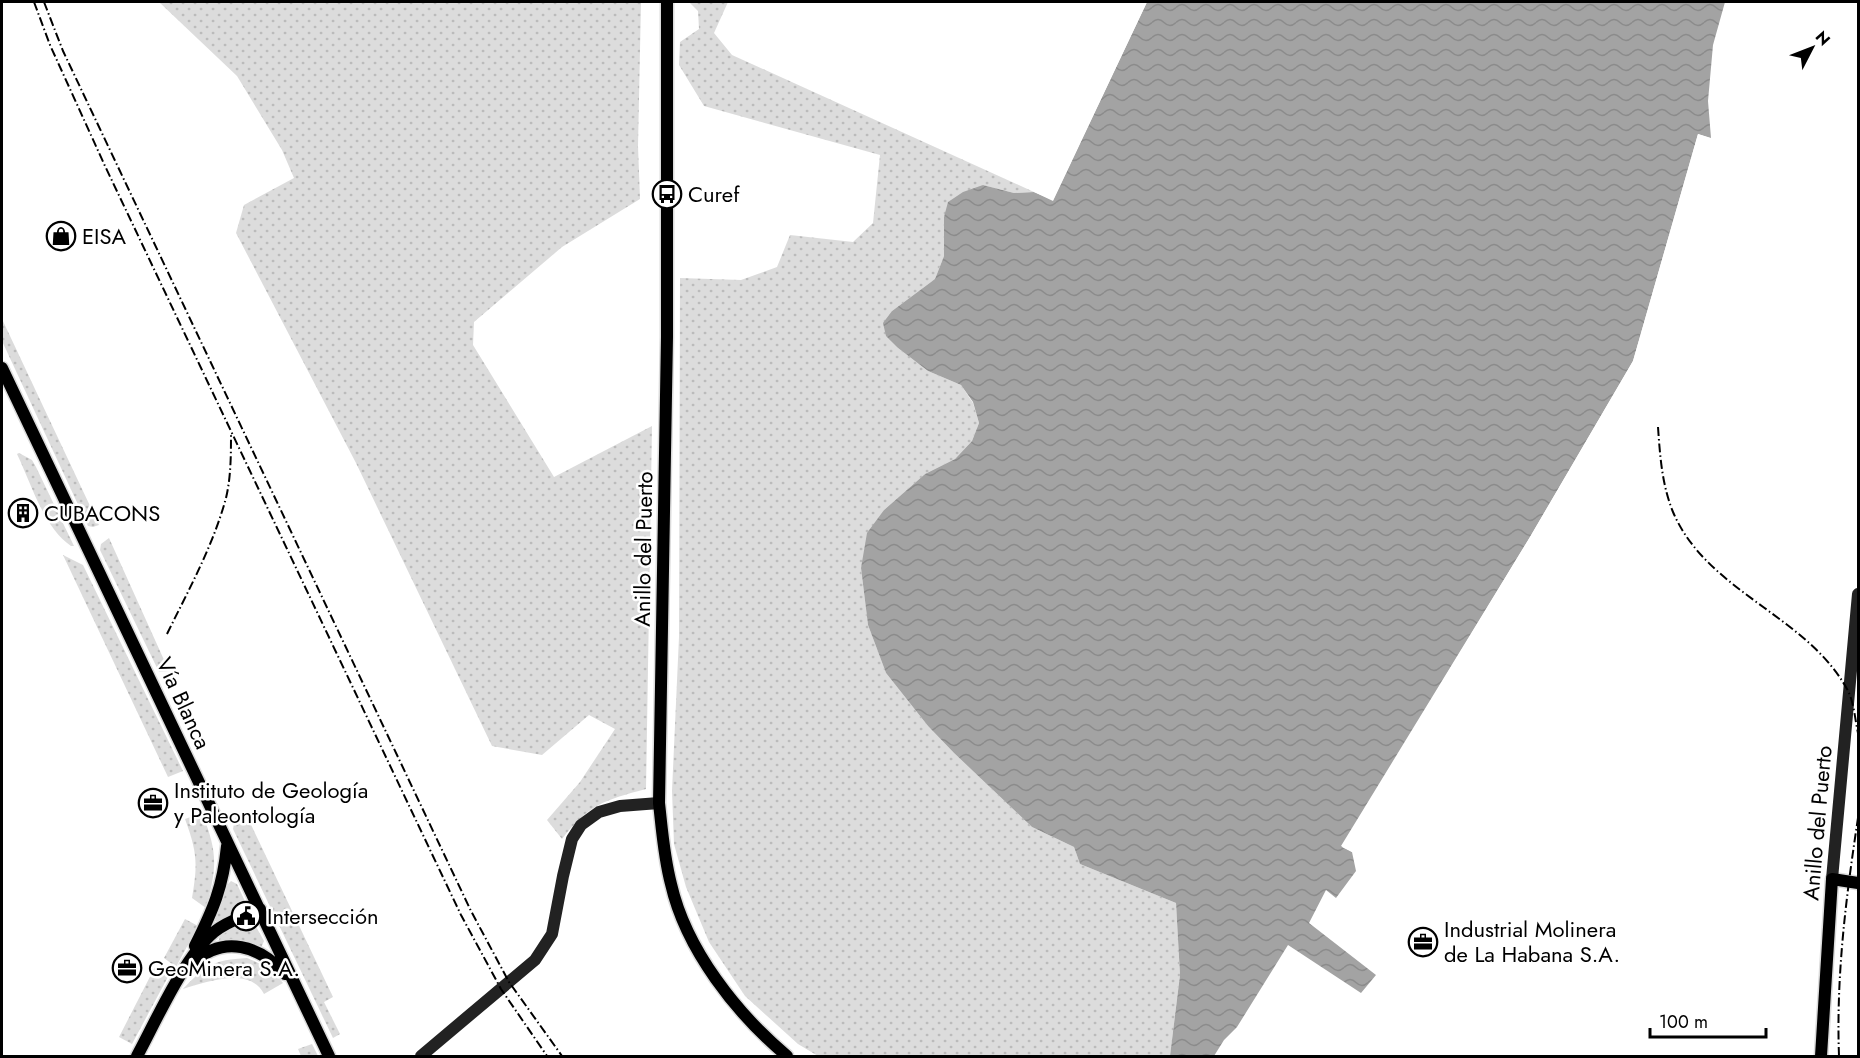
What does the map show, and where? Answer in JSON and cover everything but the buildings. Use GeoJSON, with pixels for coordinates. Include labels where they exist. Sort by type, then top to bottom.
{"type":"FeatureCollection","features":[{"type":"Feature","properties":{"kind":"main road","name":"Anillo del Puerto"},"geometry":{"type":"LineString","coordinates":[[667,2],[667,337],[659,803],[663,842],[671,886],[694,942],[726,992],[761,1032],[788,1056]]}},
{"type":"Feature","properties":{"kind":"main road","name":"Vía Blanca"},"geometry":{"type":"LineString","coordinates":[[2,368],[329,1056]]}},
{"type":"Feature","properties":{"kind":"main road","name":"Anillo del Puerto"},"geometry":{"type":"LineString","coordinates":[[1821,1056],[1832,879],[1858,594]]}},
{"type":"Feature","properties":{"kind":"main road"},"geometry":{"type":"LineString","coordinates":[[421,1056],[535,960],[552,934],[562,876],[572,839],[581,825],[599,812],[609,809],[659,803]]}},
{"type":"Feature","properties":{"kind":"main road"},"geometry":{"type":"LineString","coordinates":[[137,1056],[219,896],[228,845]]}},
{"type":"Feature","properties":{"kind":"main road"},"geometry":{"type":"LineString","coordinates":[[1832,879],[1858,883]]}},
{"type":"Feature","properties":{"kind":"main road"},"geometry":{"type":"LineString","coordinates":[[178,979],[213,933],[260,909]]}},
{"type":"Feature","properties":{"kind":"main road"},"geometry":{"type":"LineString","coordinates":[[178,979],[196,960],[217,949],[231,946],[248,948],[274,961],[294,985]]}},
{"type":"Feature","properties":{"kind":"shaded area"},"geometry":{"type":"Polygon","coordinates":[[[159,2],[641,2],[638,146],[640,199],[562,247],[474,322],[473,345],[554,477],[652,426],[646,789],[599,805],[581,818],[562,839],[547,820],[580,782],[615,729],[589,715],[542,755],[492,746],[356,463],[236,233],[244,205],[294,178],[282,150],[237,76],[159,2]]]}},
{"type":"Feature","properties":{"kind":"shaded area"},"geometry":{"type":"Polygon","coordinates":[[[689,2],[728,2],[714,33],[732,55],[1034,192],[1014,193],[983,185],[944,217],[944,256],[935,279],[892,311],[887,336],[898,348],[928,371],[961,385],[973,403],[979,423],[972,441],[955,459],[925,474],[884,510],[861,568],[868,625],[886,673],[928,726],[1032,827],[1074,847],[1080,864],[1176,903],[1180,975],[1170,1056],[818,1056],[798,1044],[745,996],[709,942],[686,887],[674,844],[672,791],[679,637],[680,278],[741,280],[777,267],[790,235],[853,242],[873,223],[880,155],[704,106],[679,65],[680,42],[699,29],[698,11],[689,2]]]}},
{"type":"Feature","properties":{"kind":"shaded area"},"geometry":{"type":"Polygon","coordinates":[[[2,319],[99,525],[88,526],[2,341],[2,319]]]}},
{"type":"Feature","properties":{"kind":"shaded area"},"geometry":{"type":"Polygon","coordinates":[[[17,454],[32,460],[74,546],[62,538],[46,517],[17,454]]]}},
{"type":"Feature","properties":{"kind":"shaded area"},"geometry":{"type":"Polygon","coordinates":[[[109,538],[169,671],[159,672],[100,550],[101,544],[109,538]]]}},
{"type":"Feature","properties":{"kind":"shaded area"},"geometry":{"type":"Polygon","coordinates":[[[63,555],[83,565],[183,771],[168,777],[63,555]]]}},
{"type":"Feature","properties":{"kind":"shaded area"},"geometry":{"type":"Polygon","coordinates":[[[245,812],[333,997],[324,1002],[340,1034],[333,1038],[233,829],[235,818],[245,812]]]}},
{"type":"Feature","properties":{"kind":"shaded area"},"geometry":{"type":"Polygon","coordinates":[[[202,813],[211,839],[214,860],[206,908],[192,898],[195,858],[185,819],[202,813]]]}},
{"type":"Feature","properties":{"kind":"shaded area"},"geometry":{"type":"Polygon","coordinates":[[[231,881],[237,884],[248,908],[220,921],[215,921],[228,884],[231,881]]]}},
{"type":"Feature","properties":{"kind":"shaded area"},"geometry":{"type":"Polygon","coordinates":[[[185,919],[198,926],[176,967],[164,958],[185,919]]]}},
{"type":"Feature","properties":{"kind":"shaded area"},"geometry":{"type":"Polygon","coordinates":[[[250,921],[254,923],[264,941],[261,948],[219,940],[220,934],[250,921]]]}},
{"type":"Feature","properties":{"kind":"shaded area"},"geometry":{"type":"Polygon","coordinates":[[[247,958],[267,968],[283,983],[264,994],[257,985],[249,980],[238,978],[215,980],[183,989],[211,965],[226,960],[247,958]]]}},
{"type":"Feature","properties":{"kind":"shaded area"},"geometry":{"type":"Polygon","coordinates":[[[155,967],[169,975],[132,1044],[119,1037],[155,967]]]}},
{"type":"Feature","properties":{"kind":"shaded area"},"geometry":{"type":"Polygon","coordinates":[[[312,1044],[318,1056],[301,1056],[298,1049],[312,1044]]]}},
{"type":"Feature","properties":{"kind":"water"},"geometry":{"type":"Polygon","coordinates":[[[1147,2],[1725,2],[1713,45],[1708,101],[1711,138],[1698,134],[1633,361],[1530,537],[1342,847],[1352,852],[1356,871],[1336,898],[1326,890],[1309,923],[1376,975],[1361,993],[1288,945],[1237,1027],[1224,1040],[1214,1056],[1170,1056],[1180,975],[1176,903],[1080,864],[1074,847],[1032,827],[928,726],[886,673],[868,625],[861,568],[867,533],[884,510],[925,474],[955,459],[972,441],[979,423],[973,402],[961,385],[928,371],[898,348],[886,336],[883,323],[892,311],[935,279],[944,256],[944,217],[948,202],[963,192],[983,185],[1014,193],[1034,192],[1053,200],[1147,2]]]}},
{"type":"Feature","properties":{"kind":"pier"},"geometry":{"type":"Polygon","coordinates":[[[1144,2],[1147,2],[1053,201],[1034,192],[1035,190],[1051,197],[1144,2]]]}},
{"type":"Feature","properties":{"kind":"pier"},"geometry":{"type":"Polygon","coordinates":[[[1698,134],[1713,139],[1710,141],[1700,138],[1636,362],[1533,538],[1345,845],[1354,850],[1352,852],[1341,846],[1530,537],[1633,361],[1698,134]]]}},
{"type":"Feature","properties":{"kind":"railway"},"geometry":{"type":"LineString","coordinates":[[34,2],[50,45],[105,166],[461,915],[501,989],[547,1056]]}},
{"type":"Feature","properties":{"kind":"railway"},"geometry":{"type":"LineString","coordinates":[[44,2],[63,51],[471,911],[509,982],[562,1056]]}},
{"type":"Feature","properties":{"kind":"railway"},"geometry":{"type":"LineString","coordinates":[[1658,427],[1666,491],[1673,512],[1689,540],[1732,584],[1807,641],[1829,663],[1847,689],[1853,705],[1858,733]]}},
{"type":"Feature","properties":{"kind":"railway"},"geometry":{"type":"LineString","coordinates":[[167,634],[200,567],[221,516],[229,482],[231,433]]}},
{"type":"Feature","properties":{"kind":"railway"},"geometry":{"type":"LineString","coordinates":[[1839,1056],[1839,996],[1843,937],[1858,818]]}},
{"type":"Feature","properties":{"kind":"place","name":"Curef"},"geometry":{"type":"Point","coordinates":[667,194]}},
{"type":"Feature","properties":{"kind":"place","name":"EISA"},"geometry":{"type":"Point","coordinates":[61,236]}},
{"type":"Feature","properties":{"kind":"place","name":"CUBACONS"},"geometry":{"type":"Point","coordinates":[23,513]}},
{"type":"Feature","properties":{"kind":"place","name":"Instituto de Geología y Paleontología"},"geometry":{"type":"Point","coordinates":[153,803]}},
{"type":"Feature","properties":{"kind":"place","name":"Intersección"},"geometry":{"type":"Point","coordinates":[246,916]}},
{"type":"Feature","properties":{"kind":"place","name":"Industrial Molinera de La Habana S.A."},"geometry":{"type":"Point","coordinates":[1423,942]}},
{"type":"Feature","properties":{"kind":"place","name":"GeoMinera S.A."},"geometry":{"type":"Point","coordinates":[127,968]}}]}
